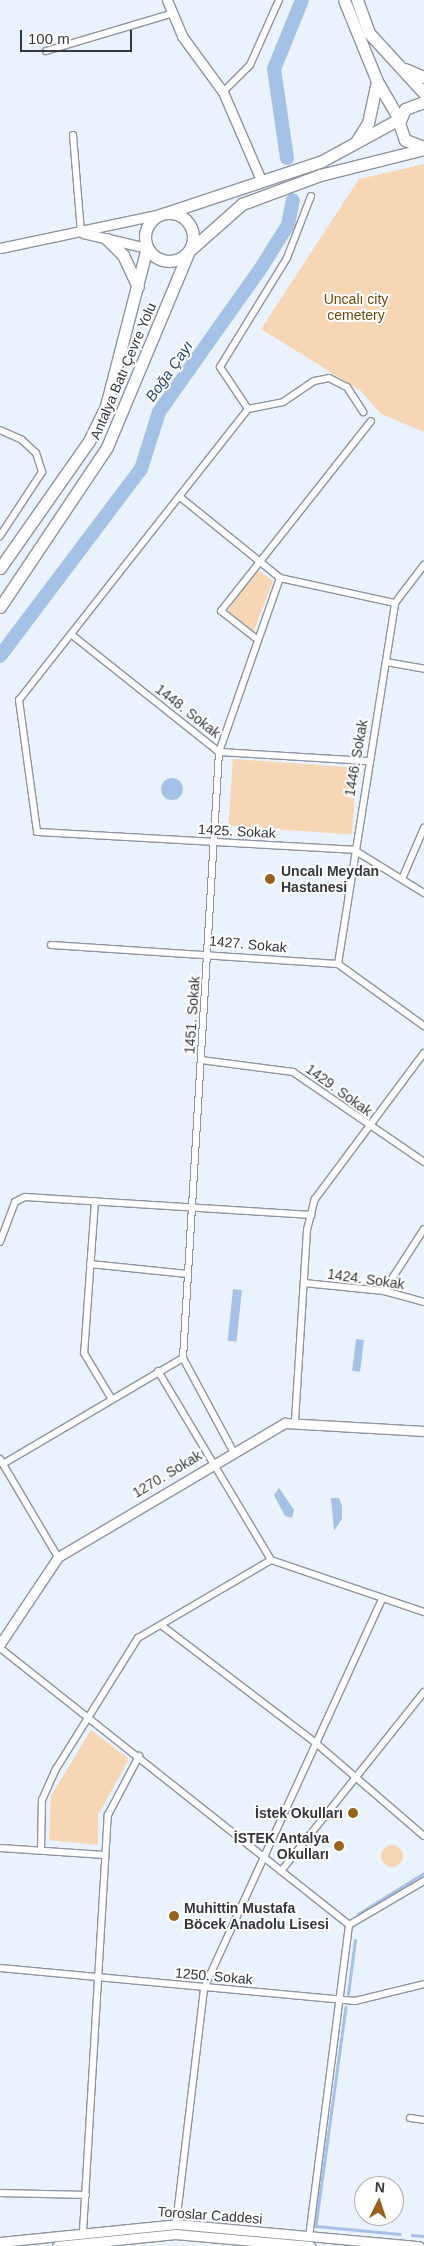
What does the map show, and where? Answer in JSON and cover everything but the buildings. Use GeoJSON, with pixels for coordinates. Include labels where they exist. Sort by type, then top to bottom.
{"type":"FeatureCollection","features":[{"type":"Feature","properties":{"kind":"highway"},"geometry":{"type":"LineString","coordinates":[[344,0],[377,81],[399,119],[405,140],[424,148]]}},
{"type":"Feature","properties":{"kind":"highway"},"geometry":{"type":"LineString","coordinates":[[357,0],[369,33],[424,93]]}},
{"type":"Feature","properties":{"kind":"highway"},"geometry":{"type":"LineString","coordinates":[[396,64],[424,77]]}},
{"type":"Feature","properties":{"kind":"highway"},"geometry":{"type":"LineString","coordinates":[[355,144],[368,122],[377,81]]}},
{"type":"Feature","properties":{"kind":"highway"},"geometry":{"type":"LineString","coordinates":[[0,568],[89,441],[106,406],[138,287],[147,248],[149,224],[166,213],[262,182],[355,144],[399,119],[409,106],[424,102]]}},
{"type":"Feature","properties":{"kind":"highway","name":"Antalya Batı Çevre Yolu"},"geometry":{"type":"LineString","coordinates":[[0,607],[97,463],[127,406],[189,250],[242,204],[320,175],[424,148]]}},
{"type":"Feature","properties":{"kind":"highway"},"geometry":{"type":"LineString","coordinates":[[147,248],[159,259],[170,261],[189,250],[190,227],[181,216],[166,213]]}},
{"type":"Feature","properties":{"kind":"highway"},"geometry":{"type":"LineString","coordinates":[[107,239],[123,255],[138,287]]}},
{"type":"Feature","properties":{"kind":"street"},"geometry":{"type":"LineString","coordinates":[[167,0],[170,14],[223,92],[262,182]]}},
{"type":"Feature","properties":{"kind":"street"},"geometry":{"type":"LineString","coordinates":[[223,92],[250,65],[279,0]]}},
{"type":"Feature","properties":{"kind":"street"},"geometry":{"type":"LineString","coordinates":[[46,51],[170,14]]}},
{"type":"Feature","properties":{"kind":"street"},"geometry":{"type":"LineString","coordinates":[[74,135],[81,232]]}},
{"type":"Feature","properties":{"kind":"street"},"geometry":{"type":"LineString","coordinates":[[248,409],[220,367],[286,258],[311,196]]}},
{"type":"Feature","properties":{"kind":"street"},"geometry":{"type":"LineString","coordinates":[[0,248],[166,213]]}},
{"type":"Feature","properties":{"kind":"street"},"geometry":{"type":"LineString","coordinates":[[81,232],[147,248]]}},
{"type":"Feature","properties":{"kind":"street"},"geometry":{"type":"LineString","coordinates":[[72,635],[248,409],[283,402],[314,381],[329,378],[347,387],[363,412]]}},
{"type":"Feature","properties":{"kind":"street"},"geometry":{"type":"LineString","coordinates":[[258,640],[221,611],[257,561],[371,421]]}},
{"type":"Feature","properties":{"kind":"street"},"geometry":{"type":"LineString","coordinates":[[0,430],[22,440],[36,453],[42,472],[39,484],[0,536]]}},
{"type":"Feature","properties":{"kind":"street"},"geometry":{"type":"LineString","coordinates":[[180,498],[280,578],[396,603]]}},
{"type":"Feature","properties":{"kind":"street","name":"1446. Sokak"},"geometry":{"type":"LineString","coordinates":[[338,964],[368,761],[396,603],[424,566]]}},
{"type":"Feature","properties":{"kind":"street","name":"1451. Sokak"},"geometry":{"type":"LineString","coordinates":[[183,1358],[191,1208],[210,953],[219,752],[280,578]]}},
{"type":"Feature","properties":{"kind":"street","name":"1448. Sokak"},"geometry":{"type":"LineString","coordinates":[[72,635],[219,752],[368,761]]}},
{"type":"Feature","properties":{"kind":"street","name":"1425. Sokak"},"geometry":{"type":"LineString","coordinates":[[72,635],[19,700],[37,832],[354,850],[424,893]]}},
{"type":"Feature","properties":{"kind":"street"},"geometry":{"type":"LineString","coordinates":[[386,662],[424,669]]}},
{"type":"Feature","properties":{"kind":"street"},"geometry":{"type":"LineString","coordinates":[[402,879],[424,828]]}},
{"type":"Feature","properties":{"kind":"street","name":"1427. Sokak"},"geometry":{"type":"LineString","coordinates":[[51,945],[210,953],[338,964]]}},
{"type":"Feature","properties":{"kind":"street"},"geometry":{"type":"LineString","coordinates":[[338,964],[424,1026]]}},
{"type":"Feature","properties":{"kind":"street"},"geometry":{"type":"LineString","coordinates":[[424,1052],[315,1199],[311,1215],[304,1283],[295,1421],[424,1431]]}},
{"type":"Feature","properties":{"kind":"street","name":"1429. Sokak"},"geometry":{"type":"LineString","coordinates":[[201,1060],[293,1072],[368,1126],[424,1162]]}},
{"type":"Feature","properties":{"kind":"street"},"geometry":{"type":"LineString","coordinates":[[0,1242],[15,1202],[25,1197],[311,1215]]}},
{"type":"Feature","properties":{"kind":"street"},"geometry":{"type":"LineString","coordinates":[[95,1201],[84,1353],[111,1398]]}},
{"type":"Feature","properties":{"kind":"street"},"geometry":{"type":"LineString","coordinates":[[384,1291],[424,1229]]}},
{"type":"Feature","properties":{"kind":"street"},"geometry":{"type":"LineString","coordinates":[[90,1264],[187,1274]]}},
{"type":"Feature","properties":{"kind":"street","name":"1424. Sokak"},"geometry":{"type":"LineString","coordinates":[[304,1283],[384,1291],[424,1302]]}},
{"type":"Feature","properties":{"kind":"street"},"geometry":{"type":"LineString","coordinates":[[58,1557],[1,1461],[183,1358],[233,1451]]}},
{"type":"Feature","properties":{"kind":"street"},"geometry":{"type":"LineString","coordinates":[[158,1371],[271,1560],[382,1600],[424,1612]]}},
{"type":"Feature","properties":{"kind":"street","name":"1270. Sokak"},"geometry":{"type":"LineString","coordinates":[[0,1644],[58,1557],[233,1451],[295,1421]]}},
{"type":"Feature","properties":{"kind":"street"},"geometry":{"type":"LineString","coordinates":[[398,1429],[424,1436]]}},
{"type":"Feature","properties":{"kind":"street"},"geometry":{"type":"LineString","coordinates":[[41,1850],[42,1800],[87,1716],[138,1638],[271,1560]]}},
{"type":"Feature","properties":{"kind":"street"},"geometry":{"type":"LineString","coordinates":[[175,2234],[204,1988],[382,1600]]}},
{"type":"Feature","properties":{"kind":"street"},"geometry":{"type":"LineString","coordinates":[[161,1625],[317,1744],[424,1836]]}},
{"type":"Feature","properties":{"kind":"street"},"geometry":{"type":"LineString","coordinates":[[0,1648],[138,1756],[349,1926]]}},
{"type":"Feature","properties":{"kind":"street"},"geometry":{"type":"LineString","coordinates":[[281,1871],[424,1692]]}},
{"type":"Feature","properties":{"kind":"street"},"geometry":{"type":"LineString","coordinates":[[83,2232],[100,1978],[108,1815],[138,1756]]}},
{"type":"Feature","properties":{"kind":"street"},"geometry":{"type":"LineString","coordinates":[[0,1848],[105,1854]]}},
{"type":"Feature","properties":{"kind":"street"},"geometry":{"type":"LineString","coordinates":[[349,1926],[424,1881]]}},
{"type":"Feature","properties":{"kind":"street"},"geometry":{"type":"LineString","coordinates":[[309,2236],[342,2000],[349,1926]]}},
{"type":"Feature","properties":{"kind":"street","name":"1250. Sokak"},"geometry":{"type":"LineString","coordinates":[[0,1968],[342,2000],[424,1984]]}},
{"type":"Feature","properties":{"kind":"street"},"geometry":{"type":"LineString","coordinates":[[410,2118],[424,2120]]}},
{"type":"Feature","properties":{"kind":"street"},"geometry":{"type":"LineString","coordinates":[[0,2193],[86,2195]]}},
{"type":"Feature","properties":{"kind":"street","name":"Toroslar Caddesi"},"geometry":{"type":"LineString","coordinates":[[0,2242],[83,2232],[176,2224],[419,2246]]}},
{"type":"Feature","properties":{"kind":"street","name":"Toroslar Caddesi"},"geometry":{"type":"LineString","coordinates":[[57,2246],[175,2234],[310,2246]]}},
{"type":"Feature","properties":{"kind":"green space","name":"Uncalı city cemetery"},"geometry":{"type":"Polygon","coordinates":[[[424,164],[424,432],[381,414],[361,391],[261,329],[359,179],[424,164]]]}},
{"type":"Feature","properties":{"kind":"green space"},"geometry":{"type":"Polygon","coordinates":[[[255,568],[273,581],[253,633],[228,611],[255,568]]]}},
{"type":"Feature","properties":{"kind":"green space"},"geometry":{"type":"Polygon","coordinates":[[[233,759],[357,768],[352,834],[228,826],[233,759]]]}},
{"type":"Feature","properties":{"kind":"green space"},"geometry":{"type":"Polygon","coordinates":[[[91,1730],[129,1759],[98,1815],[98,1845],[49,1840],[51,1796],[91,1730]]]}},
{"type":"Feature","properties":{"kind":"green space"},"geometry":{"type":"Polygon","coordinates":[[[392,1845],[400,1848],[403,1856],[400,1864],[392,1867],[384,1864],[381,1856],[384,1848],[392,1845]]]}},
{"type":"Feature","properties":{"kind":"water"},"geometry":{"type":"Polygon","coordinates":[[[172,778],[180,781],[183,789],[180,797],[172,800],[164,797],[161,789],[164,781],[172,778]]]}},
{"type":"Feature","properties":{"kind":"water"},"geometry":{"type":"Polygon","coordinates":[[[233,1289],[242,1290],[237,1342],[228,1341],[233,1289]]]}},
{"type":"Feature","properties":{"kind":"water"},"geometry":{"type":"Polygon","coordinates":[[[356,1339],[364,1340],[360,1372],[352,1371],[356,1339]]]}},
{"type":"Feature","properties":{"kind":"water"},"geometry":{"type":"Polygon","coordinates":[[[279,1488],[294,1510],[292,1518],[285,1516],[274,1495],[279,1488]]]}},
{"type":"Feature","properties":{"kind":"water"},"geometry":{"type":"Polygon","coordinates":[[[331,1498],[339,1498],[342,1506],[342,1519],[334,1531],[331,1498]]]}},
{"type":"Feature","properties":{"kind":"waterway","name":"Boğa Çayı"},"geometry":{"type":"LineString","coordinates":[[287,158],[274,69],[302,0]]}},
{"type":"Feature","properties":{"kind":"waterway","name":"Boğa Çayı"},"geometry":{"type":"LineString","coordinates":[[0,656],[141,469],[159,412],[259,271],[288,225],[293,200]]}},
{"type":"Feature","properties":{"kind":"waterway"},"geometry":{"type":"LineString","coordinates":[[358,1914],[424,1873]]}},
{"type":"Feature","properties":{"kind":"waterway"},"geometry":{"type":"LineString","coordinates":[[348,1994],[355,1940]]}},
{"type":"Feature","properties":{"kind":"waterway"},"geometry":{"type":"LineString","coordinates":[[346,2007],[316,2226],[400,2234]]}},
{"type":"Feature","properties":{"kind":"waterway"},"geometry":{"type":"LineString","coordinates":[[412,2235],[424,2236]]}},
{"type":"Feature","properties":{"kind":"place","name":"Uncalı Meydan Hastanesi"},"geometry":{"type":"Point","coordinates":[270,879]}},
{"type":"Feature","properties":{"kind":"place","name":"İstek Okulları"},"geometry":{"type":"Point","coordinates":[353,1813]}},
{"type":"Feature","properties":{"kind":"place","name":"İSTEK Antalya Okulları"},"geometry":{"type":"Point","coordinates":[339,1846]}},
{"type":"Feature","properties":{"kind":"place","name":"Muhittin Mustafa Böcek Anadolu Lisesi"},"geometry":{"type":"Point","coordinates":[174,1916]}}]}
